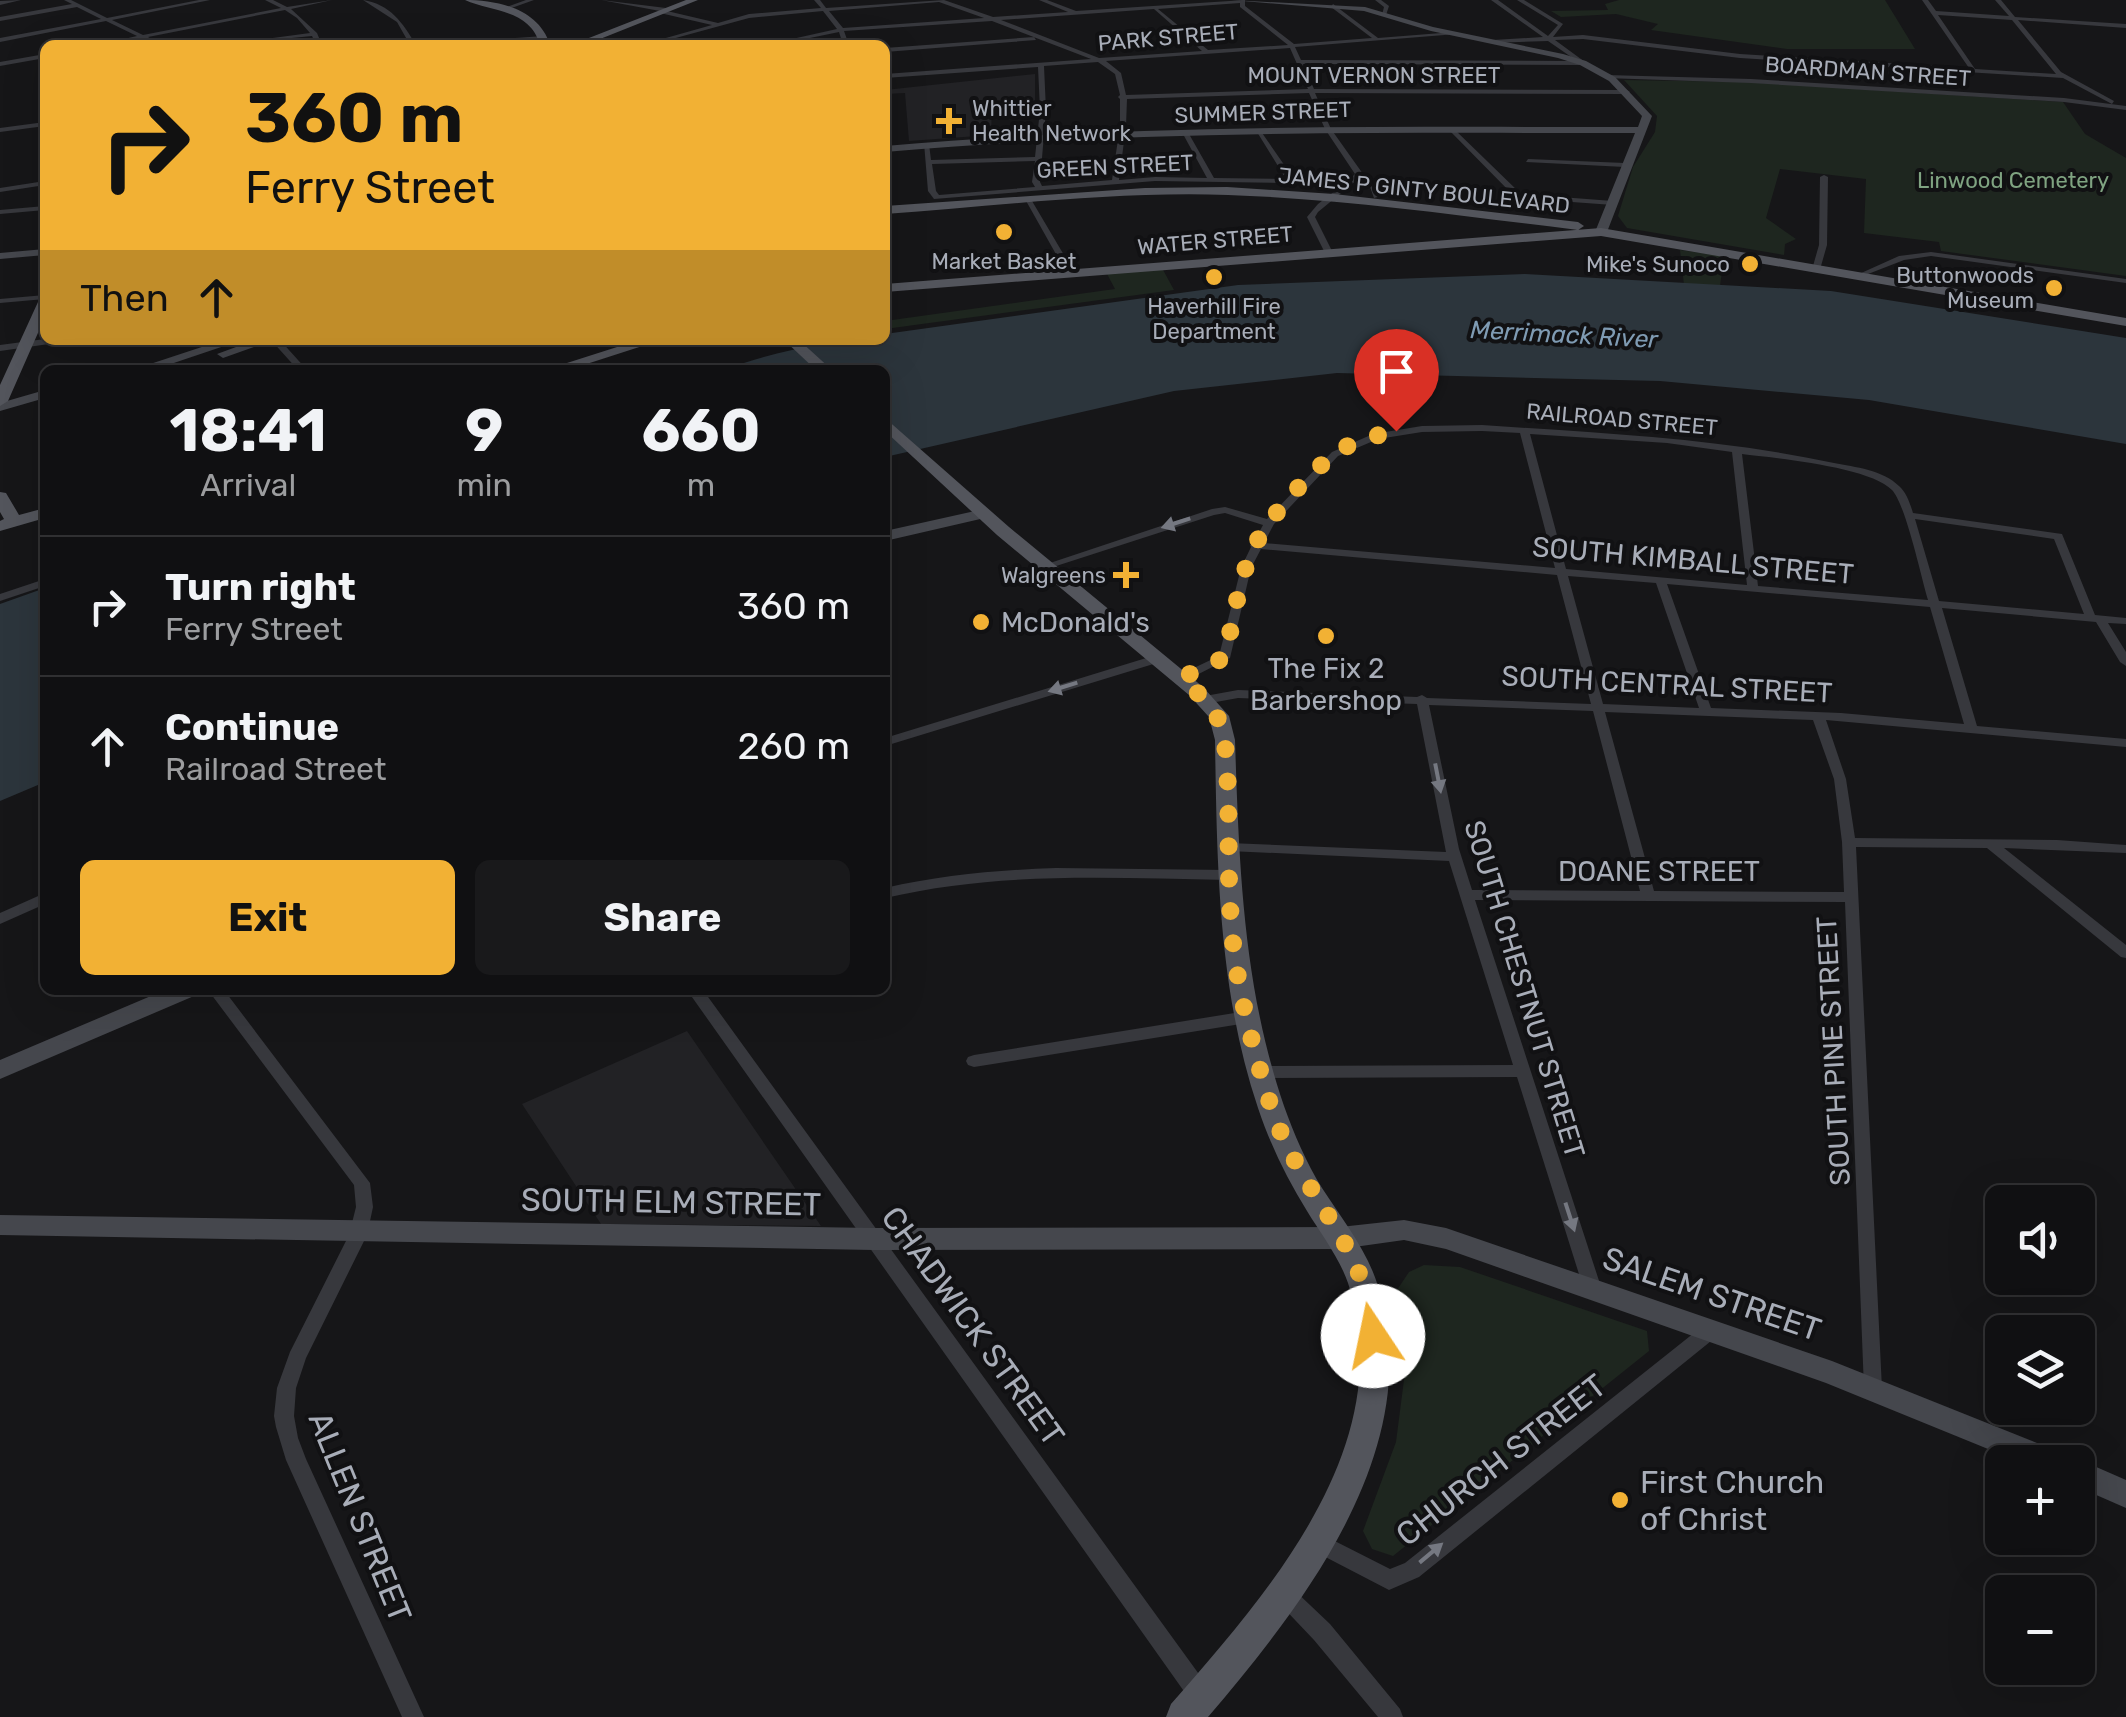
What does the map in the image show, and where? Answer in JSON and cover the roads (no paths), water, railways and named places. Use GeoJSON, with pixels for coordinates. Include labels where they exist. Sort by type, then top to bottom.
{"type":"FeatureCollection","features":[{"type":"Feature","properties":{"kind":"main road"},"geometry":{"type":"LineString","coordinates":[[469,0],[532,21],[560,40]]}},
{"type":"Feature","properties":{"kind":"main road"},"geometry":{"type":"LineString","coordinates":[[566,40],[608,32],[694,0]]}},
{"type":"Feature","properties":{"kind":"main road"},"geometry":{"type":"LineString","coordinates":[[1235,0],[1333,6],[1384,14],[1583,63],[1607,76],[1647,116],[1601,232]]}},
{"type":"Feature","properties":{"kind":"main road","name":"SUMMER STREET"},"geometry":{"type":"LineString","coordinates":[[890,148],[1040,137],[1328,130],[1643,130]]}},
{"type":"Feature","properties":{"kind":"main road","name":"JAMES P GINTY BOULEVARD"},"geometry":{"type":"LineString","coordinates":[[890,214],[1189,197],[1328,201],[1601,232]]}},
{"type":"Feature","properties":{"kind":"main road","name":"WATER STREET"},"geometry":{"type":"LineString","coordinates":[[890,288],[1601,232],[2126,322]]}},
{"type":"Feature","properties":{"kind":"main road","name":"WATER STREET"},"geometry":{"type":"LineString","coordinates":[[1549,238],[1695,247]]}},
{"type":"Feature","properties":{"kind":"main road"},"geometry":{"type":"LineString","coordinates":[[0,256],[40,252]]}},
{"type":"Feature","properties":{"kind":"main road"},"geometry":{"type":"LineString","coordinates":[[0,405],[40,311]]}},
{"type":"Feature","properties":{"kind":"main road"},"geometry":{"type":"LineString","coordinates":[[155,365],[220,345]]}},
{"type":"Feature","properties":{"kind":"main road"},"geometry":{"type":"LineString","coordinates":[[189,365],[255,345]]}},
{"type":"Feature","properties":{"kind":"main road"},"geometry":{"type":"LineString","coordinates":[[569,365],[637,345]]}},
{"type":"Feature","properties":{"kind":"main road"},"geometry":{"type":"LineString","coordinates":[[796,345],[819,365]]}},
{"type":"Feature","properties":{"kind":"main road"},"geometry":{"type":"LineString","coordinates":[[0,405],[40,395]]}},
{"type":"Feature","properties":{"kind":"main road"},"geometry":{"type":"LineString","coordinates":[[0,405],[40,403]]}},
{"type":"Feature","properties":{"kind":"main road"},"geometry":{"type":"LineString","coordinates":[[890,427],[984,514],[1181,678],[1205,700],[1223,728],[1236,966],[1247,1017],[1261,1072],[1300,1175],[1350,1254],[1368,1303],[1374,1373],[1362,1442],[1350,1482],[1317,1542],[1193,1707]]}},
{"type":"Feature","properties":{"kind":"main road"},"geometry":{"type":"LineString","coordinates":[[0,497],[7,524],[40,514]]}},
{"type":"Feature","properties":{"kind":"main road"},"geometry":{"type":"LineString","coordinates":[[890,535],[984,514]]}},
{"type":"Feature","properties":{"kind":"main road"},"geometry":{"type":"LineString","coordinates":[[0,1070],[174,995]]}},
{"type":"Feature","properties":{"kind":"main road","name":"SOUTH ELM STREET"},"geometry":{"type":"LineString","coordinates":[[0,1225],[874,1239],[1340,1238]]}},
{"type":"Feature","properties":{"kind":"main road","name":"SALEM STREET"},"geometry":{"type":"LineString","coordinates":[[1340,1238],[1382,1231],[1423,1232],[1873,1389],[2010,1445]]}},
{"type":"Feature","properties":{"kind":"main road"},"geometry":{"type":"LineString","coordinates":[[2095,1480],[2126,1494]]}},
{"type":"Feature","properties":{"kind":"street"},"geometry":{"type":"LineString","coordinates":[[0,3],[18,0]]}},
{"type":"Feature","properties":{"kind":"street"},"geometry":{"type":"LineString","coordinates":[[0,40],[206,0]]}},
{"type":"Feature","properties":{"kind":"street"},"geometry":{"type":"LineString","coordinates":[[268,0],[291,8],[317,40]]}},
{"type":"Feature","properties":{"kind":"street"},"geometry":{"type":"LineString","coordinates":[[127,40],[330,0]]}},
{"type":"Feature","properties":{"kind":"street"},"geometry":{"type":"LineString","coordinates":[[366,0],[399,21],[411,40]]}},
{"type":"Feature","properties":{"kind":"street"},"geometry":{"type":"LineString","coordinates":[[504,9],[532,0]]}},
{"type":"Feature","properties":{"kind":"street"},"geometry":{"type":"LineString","coordinates":[[604,0],[718,24]]}},
{"type":"Feature","properties":{"kind":"street"},"geometry":{"type":"LineString","coordinates":[[817,0],[844,40]]}},
{"type":"Feature","properties":{"kind":"street"},"geometry":{"type":"LineString","coordinates":[[662,40],[749,16],[940,0],[1101,60],[1117,72],[1122,136],[1115,181]]}},
{"type":"Feature","properties":{"kind":"street"},"geometry":{"type":"LineString","coordinates":[[1042,0],[1080,15]]}},
{"type":"Feature","properties":{"kind":"street"},"geometry":{"type":"LineString","coordinates":[[1378,0],[1387,7],[1384,14]]}},
{"type":"Feature","properties":{"kind":"street"},"geometry":{"type":"LineString","coordinates":[[1494,0],[1583,63]]}},
{"type":"Feature","properties":{"kind":"street"},"geometry":{"type":"LineString","coordinates":[[1520,0],[1561,24],[1550,37]]}},
{"type":"Feature","properties":{"kind":"street"},"geometry":{"type":"LineString","coordinates":[[1925,0],[1972,68]]}},
{"type":"Feature","properties":{"kind":"street"},"geometry":{"type":"LineString","coordinates":[[1998,0],[2064,76],[2126,108]]}},
{"type":"Feature","properties":{"kind":"street"},"geometry":{"type":"LineString","coordinates":[[793,40],[841,30],[1244,1],[1242,6],[1292,44],[1328,130],[1359,174],[1312,218],[1328,251]]}},
{"type":"Feature","properties":{"kind":"street"},"geometry":{"type":"LineString","coordinates":[[0,19],[73,2],[149,40]]}},
{"type":"Feature","properties":{"kind":"street"},"geometry":{"type":"LineString","coordinates":[[1333,6],[1376,39]]}},
{"type":"Feature","properties":{"kind":"street"},"geometry":{"type":"LineString","coordinates":[[992,21],[1062,8]]}},
{"type":"Feature","properties":{"kind":"street"},"geometry":{"type":"LineString","coordinates":[[1156,10],[1206,51]]}},
{"type":"Feature","properties":{"kind":"street"},"geometry":{"type":"LineString","coordinates":[[1934,13],[2126,26]]}},
{"type":"Feature","properties":{"kind":"street"},"geometry":{"type":"LineString","coordinates":[[265,40],[315,34]]}},
{"type":"Feature","properties":{"kind":"street","name":"PARK STREET"},"geometry":{"type":"LineString","coordinates":[[890,76],[1454,34]]}},
{"type":"Feature","properties":{"kind":"street"},"geometry":{"type":"LineString","coordinates":[[1493,42],[1600,38],[1740,56],[2064,76]]}},
{"type":"Feature","properties":{"kind":"street"},"geometry":{"type":"LineString","coordinates":[[890,50],[1042,39]]}},
{"type":"Feature","properties":{"kind":"street"},"geometry":{"type":"LineString","coordinates":[[1493,42],[1503,48],[1510,62]]}},
{"type":"Feature","properties":{"kind":"street"},"geometry":{"type":"LineString","coordinates":[[910,48],[928,73]]}},
{"type":"Feature","properties":{"kind":"street"},"geometry":{"type":"LineString","coordinates":[[0,64],[40,57]]}},
{"type":"Feature","properties":{"kind":"street"},"geometry":{"type":"LineString","coordinates":[[1300,62],[1583,63]]}},
{"type":"Feature","properties":{"kind":"street"},"geometry":{"type":"LineString","coordinates":[[1039,188],[1041,64]]}},
{"type":"Feature","properties":{"kind":"street","name":"BOARDMAN STREET"},"geometry":{"type":"LineString","coordinates":[[1607,76],[1751,80],[2064,100],[2126,108]]}},
{"type":"Feature","properties":{"kind":"street","name":"MOUNT VERNON STREET"},"geometry":{"type":"LineString","coordinates":[[1121,97],[1314,91],[1627,92]]}},
{"type":"Feature","properties":{"kind":"street"},"geometry":{"type":"LineString","coordinates":[[0,130],[40,125]]}},
{"type":"Feature","properties":{"kind":"street"},"geometry":{"type":"LineString","coordinates":[[1452,129],[1519,196],[1613,203]]}},
{"type":"Feature","properties":{"kind":"street"},"geometry":{"type":"LineString","coordinates":[[1260,132],[1290,179]]}},
{"type":"Feature","properties":{"kind":"street"},"geometry":{"type":"LineString","coordinates":[[1186,134],[1210,178]]}},
{"type":"Feature","properties":{"kind":"street","name":"GREEN STREET"},"geometry":{"type":"LineString","coordinates":[[926,144],[932,192],[936,196],[1115,181],[1354,180]]}},
{"type":"Feature","properties":{"kind":"street"},"geometry":{"type":"LineString","coordinates":[[930,162],[1039,159]]}},
{"type":"Feature","properties":{"kind":"street"},"geometry":{"type":"LineString","coordinates":[[1528,161],[1625,165]]}},
{"type":"Feature","properties":{"kind":"street"},"geometry":{"type":"LineString","coordinates":[[1817,266],[1822,245],[1824,177]]}},
{"type":"Feature","properties":{"kind":"street"},"geometry":{"type":"LineString","coordinates":[[1354,180],[1372,183],[1378,196]]}},
{"type":"Feature","properties":{"kind":"street"},"geometry":{"type":"LineString","coordinates":[[0,190],[40,184]]}},
{"type":"Feature","properties":{"kind":"street"},"geometry":{"type":"LineString","coordinates":[[1031,204],[1070,272]]}},
{"type":"Feature","properties":{"kind":"street"},"geometry":{"type":"LineString","coordinates":[[0,212],[40,208]]}},
{"type":"Feature","properties":{"kind":"street"},"geometry":{"type":"LineString","coordinates":[[1863,274],[1902,258],[1931,254],[2126,280]]}},
{"type":"Feature","properties":{"kind":"street"},"geometry":{"type":"LineString","coordinates":[[0,302],[40,299]]}},
{"type":"Feature","properties":{"kind":"street"},"geometry":{"type":"LineString","coordinates":[[0,348],[40,343]]}},
{"type":"Feature","properties":{"kind":"street"},"geometry":{"type":"LineString","coordinates":[[276,345],[298,365]]}},
{"type":"Feature","properties":{"kind":"street"},"geometry":{"type":"LineString","coordinates":[[1524,430],[1558,571],[1648,896]]}},
{"type":"Feature","properties":{"kind":"street","name":"RAILROAD STREET"},"geometry":{"type":"LineString","coordinates":[[1345,448],[1396,431],[1524,430],[1615,435],[1848,468],[1894,486],[1908,514]]}},
{"type":"Feature","properties":{"kind":"street"},"geometry":{"type":"LineString","coordinates":[[1181,678],[1224,658],[1255,544],[1319,468],[1345,448]]}},
{"type":"Feature","properties":{"kind":"street"},"geometry":{"type":"LineString","coordinates":[[1737,450],[1754,588]]}},
{"type":"Feature","properties":{"kind":"street"},"geometry":{"type":"LineString","coordinates":[[1046,566],[1212,512],[1236,512],[1269,523]]}},
{"type":"Feature","properties":{"kind":"street"},"geometry":{"type":"LineString","coordinates":[[1971,728],[1908,514],[2058,536],[2095,619],[2126,662]]}},
{"type":"Feature","properties":{"kind":"street","name":"SOUTH KIMBALL STREET"},"geometry":{"type":"LineString","coordinates":[[1255,544],[2126,621]]}},
{"type":"Feature","properties":{"kind":"street"},"geometry":{"type":"LineString","coordinates":[[1660,580],[1706,711]]}},
{"type":"Feature","properties":{"kind":"street"},"geometry":{"type":"LineString","coordinates":[[0,598],[40,584]]}},
{"type":"Feature","properties":{"kind":"street"},"geometry":{"type":"LineString","coordinates":[[890,740],[1156,659]]}},
{"type":"Feature","properties":{"kind":"street","name":"SOUTH CENTRAL STREET"},"geometry":{"type":"LineString","coordinates":[[1205,700],[1238,694],[1818,716],[2126,743]]}},
{"type":"Feature","properties":{"kind":"street","name":"SOUTH CHESTNUT STREET"},"geometry":{"type":"LineString","coordinates":[[1422,699],[1455,858],[1593,1290]]}},
{"type":"Feature","properties":{"kind":"street","name":"SOUTH PINE STREET"},"geometry":{"type":"LineString","coordinates":[[1818,716],[1840,779],[1849,842],[1873,1389]]}},
{"type":"Feature","properties":{"kind":"street"},"geometry":{"type":"LineString","coordinates":[[1849,842],[1991,846],[2046,843],[2126,848]]}},
{"type":"Feature","properties":{"kind":"street"},"geometry":{"type":"LineString","coordinates":[[1991,846],[2126,953]]}},
{"type":"Feature","properties":{"kind":"street"},"geometry":{"type":"LineString","coordinates":[[1228,847],[1455,858]]}},
{"type":"Feature","properties":{"kind":"street"},"geometry":{"type":"LineString","coordinates":[[890,892],[953,879],[1012,875],[1229,875]]}},
{"type":"Feature","properties":{"kind":"street","name":"DOANE STREET"},"geometry":{"type":"LineString","coordinates":[[1467,895],[1850,897]]}},
{"type":"Feature","properties":{"kind":"street"},"geometry":{"type":"LineString","coordinates":[[0,919],[40,900]]}},
{"type":"Feature","properties":{"kind":"street"},"geometry":{"type":"LineString","coordinates":[[220,995],[362,1183],[368,1200],[360,1228]]}},
{"type":"Feature","properties":{"kind":"street","name":"CHADWICK STREET"},"geometry":{"type":"LineString","coordinates":[[700,995],[874,1239],[1193,1707]]}},
{"type":"Feature","properties":{"kind":"street"},"geometry":{"type":"LineString","coordinates":[[974,1060],[1247,1017]]}},
{"type":"Feature","properties":{"kind":"street"},"geometry":{"type":"LineString","coordinates":[[1261,1072],[1523,1071]]}},
{"type":"Feature","properties":{"kind":"street","name":"ALLEN STREET"},"geometry":{"type":"LineString","coordinates":[[360,1228],[295,1365],[285,1394],[284,1415],[288,1438],[412,1717]]}},
{"type":"Feature","properties":{"kind":"street","name":"CHURCH STREET"},"geometry":{"type":"LineString","coordinates":[[1317,1542],[1389,1580],[1412,1570],[1710,1331]]}},
{"type":"Feature","properties":{"kind":"street"},"geometry":{"type":"LineString","coordinates":[[1282,1592],[1322,1632],[1392,1717]]}},
{"type":"Feature","properties":{"kind":"water","name":"Merrimack River"},"geometry":{"type":"Polygon","coordinates":[[[1525,274],[1831,291],[2126,338],[2126,444],[1869,400],[1660,381],[1337,373],[1174,391],[890,456],[890,365],[738,365],[822,345],[890,345],[890,333],[1238,285],[1525,274]]]}},
{"type":"Feature","properties":{"kind":"water"},"geometry":{"type":"Polygon","coordinates":[[[40,590],[40,784],[0,801],[0,604],[40,590]]]}},
{"type":"Feature","properties":{"kind":"place","name":"Whittier Health Network"},"geometry":{"type":"Point","coordinates":[949,121]}},
{"type":"Feature","properties":{"kind":"place","name":"Market Basket"},"geometry":{"type":"Point","coordinates":[1004,232]}},
{"type":"Feature","properties":{"kind":"place","name":"Mike's Sunoco"},"geometry":{"type":"Point","coordinates":[1750,264]}},
{"type":"Feature","properties":{"kind":"place","name":"Haverhill Fire Department"},"geometry":{"type":"Point","coordinates":[1214,277]}},
{"type":"Feature","properties":{"kind":"place","name":"Buttonwoods Museum"},"geometry":{"type":"Point","coordinates":[2054,288]}},
{"type":"Feature","properties":{"kind":"place","name":"Walgreens"},"geometry":{"type":"Point","coordinates":[1126,575]}},
{"type":"Feature","properties":{"kind":"place","name":"McDonald's"},"geometry":{"type":"Point","coordinates":[981,622]}},
{"type":"Feature","properties":{"kind":"place","name":"The Fix 2 Barbershop"},"geometry":{"type":"Point","coordinates":[1326,636]}},
{"type":"Feature","properties":{"kind":"place","name":"First Church of Christ"},"geometry":{"type":"Point","coordinates":[1620,1500]}},
{"type":"Feature","properties":{"kind":"park label","name":"Linwood Cemetery"},"geometry":{"type":"Point","coordinates":[2013,180]}}]}
